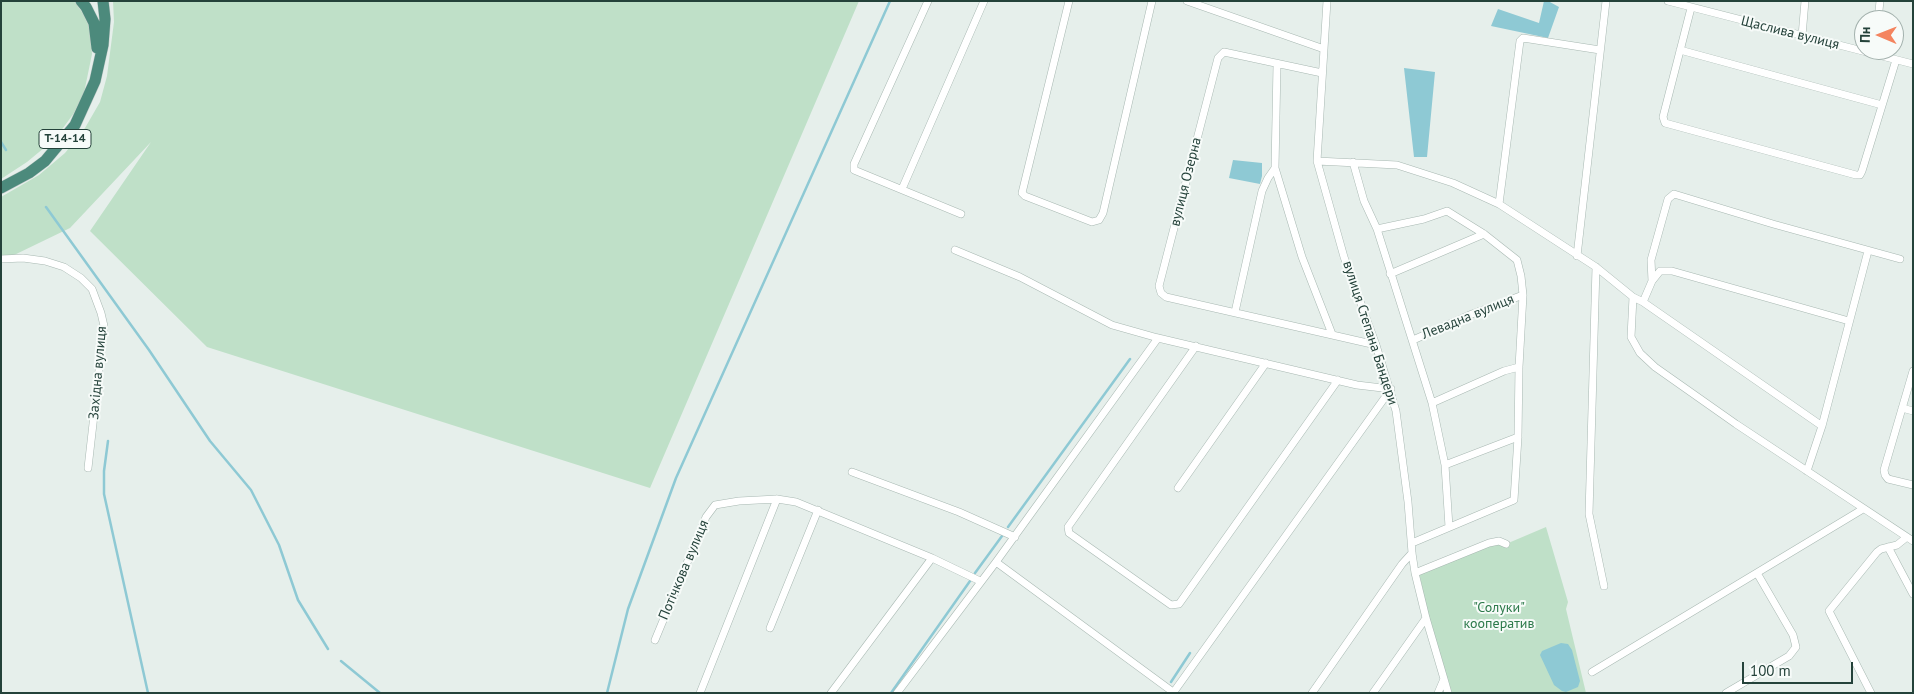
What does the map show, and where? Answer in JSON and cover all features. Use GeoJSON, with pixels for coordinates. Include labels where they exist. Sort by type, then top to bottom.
{"type":"FeatureCollection","features":[{"type":"Feature","properties":{"kind":"highway","name":"Т-14-14"},"geometry":{"type":"LineString","coordinates":[[82,1],[94,23],[98,65]]}},
{"type":"Feature","properties":{"kind":"highway","name":"Т-14-14"},"geometry":{"type":"LineString","coordinates":[[1,188],[29,173],[45,161],[62,143],[75,125],[95,81],[105,20],[103,1]]}},
{"type":"Feature","properties":{"kind":"street"},"geometry":{"type":"LineString","coordinates":[[928,1],[854,164],[854,170],[961,214]]}},
{"type":"Feature","properties":{"kind":"street"},"geometry":{"type":"LineString","coordinates":[[902,189],[984,1]]}},
{"type":"Feature","properties":{"kind":"street"},"geometry":{"type":"LineString","coordinates":[[1069,1],[1022,193],[1092,222],[1098,220],[1103,214],[1152,1]]}},
{"type":"Feature","properties":{"kind":"street"},"geometry":{"type":"LineString","coordinates":[[1188,1],[1324,48]]}},
{"type":"Feature","properties":{"kind":"street","name":"вулиця Степана Бандери"},"geometry":{"type":"LineString","coordinates":[[1327,1],[1317,161],[1344,257],[1391,389],[1402,454],[1415,573],[1448,693]]}},
{"type":"Feature","properties":{"kind":"street"},"geometry":{"type":"LineString","coordinates":[[1577,256],[1606,1]]}},
{"type":"Feature","properties":{"kind":"street","name":"Щаслива вулиця"},"geometry":{"type":"LineString","coordinates":[[1668,1],[1854,48]]}},
{"type":"Feature","properties":{"kind":"street"},"geometry":{"type":"LineString","coordinates":[[1802,36],[1805,1]]}},
{"type":"Feature","properties":{"kind":"street"},"geometry":{"type":"LineString","coordinates":[[1690,8],[1663,117],[1665,123],[1837,170],[1860,175],[1896,60]]}},
{"type":"Feature","properties":{"kind":"street"},"geometry":{"type":"LineString","coordinates":[[1499,204],[1520,41],[1523,38],[1600,50]]}},
{"type":"Feature","properties":{"kind":"street"},"geometry":{"type":"LineString","coordinates":[[1680,50],[1882,106]]}},
{"type":"Feature","properties":{"kind":"street","name":"вулиця Озерна"},"geometry":{"type":"LineString","coordinates":[[1322,74],[1224,52],[1218,58],[1159,286],[1161,293],[1166,297],[1376,345]]}},
{"type":"Feature","properties":{"kind":"street","name":"Щаслива вулиця"},"geometry":{"type":"LineString","coordinates":[[1896,60],[1913,64]]}},
{"type":"Feature","properties":{"kind":"street"},"geometry":{"type":"LineString","coordinates":[[1277,65],[1275,168],[1302,257],[1332,334]]}},
{"type":"Feature","properties":{"kind":"street"},"geometry":{"type":"LineString","coordinates":[[1317,161],[1397,165],[1453,183],[1499,204],[1596,267],[1633,297],[1643,302],[1822,426]]}},
{"type":"Feature","properties":{"kind":"street","name":"Левадна вулиця"},"geometry":{"type":"LineString","coordinates":[[1353,162],[1364,201],[1377,229],[1432,403],[1445,466],[1449,527]]}},
{"type":"Feature","properties":{"kind":"street"},"geometry":{"type":"LineString","coordinates":[[1234,312],[1262,191],[1275,168]]}},
{"type":"Feature","properties":{"kind":"street"},"geometry":{"type":"LineString","coordinates":[[1652,281],[1651,260],[1668,199],[1674,194],[1900,259]]}},
{"type":"Feature","properties":{"kind":"street","name":"Левадна вулиця"},"geometry":{"type":"LineString","coordinates":[[1377,229],[1424,219],[1447,211],[1484,234],[1517,260],[1521,276],[1518,437],[1514,500],[1412,543]]}},
{"type":"Feature","properties":{"kind":"street"},"geometry":{"type":"LineString","coordinates":[[1390,274],[1484,234]]}},
{"type":"Feature","properties":{"kind":"street"},"geometry":{"type":"LineString","coordinates":[[955,250],[1020,277],[1112,325],[1158,338],[1357,385],[1391,389],[1173,692],[996,562]]}},
{"type":"Feature","properties":{"kind":"street"},"geometry":{"type":"LineString","coordinates":[[1807,471],[1822,426],[1868,251]]}},
{"type":"Feature","properties":{"kind":"street","name":"Західна вулиця"},"geometry":{"type":"LineString","coordinates":[[1,259],[24,258],[45,261],[64,267],[82,278],[92,289],[104,326],[88,468]]}},
{"type":"Feature","properties":{"kind":"street"},"geometry":{"type":"LineString","coordinates":[[1596,267],[1589,514],[1604,586]]}},
{"type":"Feature","properties":{"kind":"street"},"geometry":{"type":"LineString","coordinates":[[1643,302],[1652,281],[1660,271],[1672,271],[1849,321]]}},
{"type":"Feature","properties":{"kind":"street","name":"Левадна вулиця"},"geometry":{"type":"LineString","coordinates":[[1413,340],[1472,314],[1522,295]]}},
{"type":"Feature","properties":{"kind":"street"},"geometry":{"type":"LineString","coordinates":[[1633,297],[1631,337],[1640,353],[1668,376],[1910,539]]}},
{"type":"Feature","properties":{"kind":"street"},"geometry":{"type":"LineString","coordinates":[[897,693],[1015,537],[1158,338]]}},
{"type":"Feature","properties":{"kind":"street"},"geometry":{"type":"LineString","coordinates":[[1196,346],[1068,527],[1068,531],[1172,605],[1179,604],[1338,380]]}},
{"type":"Feature","properties":{"kind":"street"},"geometry":{"type":"LineString","coordinates":[[1178,488],[1266,363]]}},
{"type":"Feature","properties":{"kind":"street"},"geometry":{"type":"LineString","coordinates":[[1432,403],[1504,371],[1518,367]]}},
{"type":"Feature","properties":{"kind":"street"},"geometry":{"type":"LineString","coordinates":[[1913,371],[1884,470],[1884,475],[1888,479],[1913,485]]}},
{"type":"Feature","properties":{"kind":"street"},"geometry":{"type":"LineString","coordinates":[[1902,408],[1913,411]]}},
{"type":"Feature","properties":{"kind":"street"},"geometry":{"type":"LineString","coordinates":[[1445,466],[1518,437]]}},
{"type":"Feature","properties":{"kind":"street"},"geometry":{"type":"LineString","coordinates":[[852,472],[959,512],[1015,537]]}},
{"type":"Feature","properties":{"kind":"street"},"geometry":{"type":"LineString","coordinates":[[700,693],[777,499]]}},
{"type":"Feature","properties":{"kind":"street","name":"Потічкова вулиця"},"geometry":{"type":"LineString","coordinates":[[655,640],[706,517],[715,506],[739,501],[777,499],[796,502],[932,558],[980,581]]}},
{"type":"Feature","properties":{"kind":"street"},"geometry":{"type":"LineString","coordinates":[[1592,672],[1864,509]]}},
{"type":"Feature","properties":{"kind":"street"},"geometry":{"type":"LineString","coordinates":[[770,628],[818,510]]}},
{"type":"Feature","properties":{"kind":"street"},"geometry":{"type":"LineString","coordinates":[[1871,693],[1830,611],[1877,552],[1910,539]]}},
{"type":"Feature","properties":{"kind":"street"},"geometry":{"type":"LineString","coordinates":[[1415,573],[1489,543],[1499,542],[1506,544]]}},
{"type":"Feature","properties":{"kind":"street"},"geometry":{"type":"LineString","coordinates":[[1888,547],[1913,594]]}},
{"type":"Feature","properties":{"kind":"street"},"geometry":{"type":"LineString","coordinates":[[1312,693],[1402,564],[1412,553]]}},
{"type":"Feature","properties":{"kind":"street"},"geometry":{"type":"LineString","coordinates":[[831,693],[932,558]]}},
{"type":"Feature","properties":{"kind":"street"},"geometry":{"type":"LineString","coordinates":[[1726,693],[1789,656],[1796,647],[1792,635],[1758,573]]}},
{"type":"Feature","properties":{"kind":"street"},"geometry":{"type":"LineString","coordinates":[[1373,693],[1426,618]]}},
{"type":"Feature","properties":{"kind":"street"},"geometry":{"type":"LineString","coordinates":[[1438,693],[1444,679]]}},
{"type":"Feature","properties":{"kind":"green space"},"geometry":{"type":"Polygon","coordinates":[[[1,1],[74,1],[87,19],[92,54],[84,93],[74,113],[50,143],[27,162],[1,179],[1,1]]]}},
{"type":"Feature","properties":{"kind":"green space"},"geometry":{"type":"Polygon","coordinates":[[[113,1],[859,1],[650,488],[207,347],[90,231],[151,142],[70,228],[10,257],[1,259],[1,197],[39,175],[65,153],[85,128],[100,102],[107,76],[114,22],[113,1]]]}},
{"type":"Feature","properties":{"kind":"green space","name":"\"Солуки\" кооператив"},"geometry":{"type":"Polygon","coordinates":[[[1546,527],[1568,602],[1566,609],[1586,693],[1450,693],[1420,577],[1415,573],[1494,544],[1506,544],[1546,527]]]}},
{"type":"Feature","properties":{"kind":"water"},"geometry":{"type":"Polygon","coordinates":[[[1544,1],[1559,7],[1548,38],[1491,26],[1498,9],[1539,23],[1544,1]]]}},
{"type":"Feature","properties":{"kind":"water"},"geometry":{"type":"Polygon","coordinates":[[[1404,68],[1435,72],[1427,157],[1414,157],[1404,68]]]}},
{"type":"Feature","properties":{"kind":"water"},"geometry":{"type":"Polygon","coordinates":[[[1233,160],[1262,163],[1260,184],[1229,178],[1233,160]]]}},
{"type":"Feature","properties":{"kind":"water"},"geometry":{"type":"Polygon","coordinates":[[[1561,643],[1568,644],[1572,650],[1580,681],[1578,687],[1566,692],[1554,685],[1540,655],[1542,651],[1561,643]]]}},
{"type":"Feature","properties":{"kind":"waterway"},"geometry":{"type":"LineString","coordinates":[[607,693],[628,609],[676,478],[890,1]]}},
{"type":"Feature","properties":{"kind":"waterway"},"geometry":{"type":"LineString","coordinates":[[1,142],[6,150]]}},
{"type":"Feature","properties":{"kind":"waterway"},"geometry":{"type":"LineString","coordinates":[[46,207],[149,350],[210,441],[251,490],[279,545],[298,600],[328,649]]}},
{"type":"Feature","properties":{"kind":"waterway"},"geometry":{"type":"LineString","coordinates":[[1008,527],[1130,359]]}},
{"type":"Feature","properties":{"kind":"waterway"},"geometry":{"type":"LineString","coordinates":[[108,441],[104,471],[104,494],[148,693]]}},
{"type":"Feature","properties":{"kind":"waterway"},"geometry":{"type":"LineString","coordinates":[[975,573],[1002,536]]}},
{"type":"Feature","properties":{"kind":"waterway"},"geometry":{"type":"LineString","coordinates":[[891,693],[970,581]]}},
{"type":"Feature","properties":{"kind":"waterway"},"geometry":{"type":"LineString","coordinates":[[1171,682],[1190,653]]}},
{"type":"Feature","properties":{"kind":"waterway"},"geometry":{"type":"LineString","coordinates":[[341,661],[380,693]]}}]}
